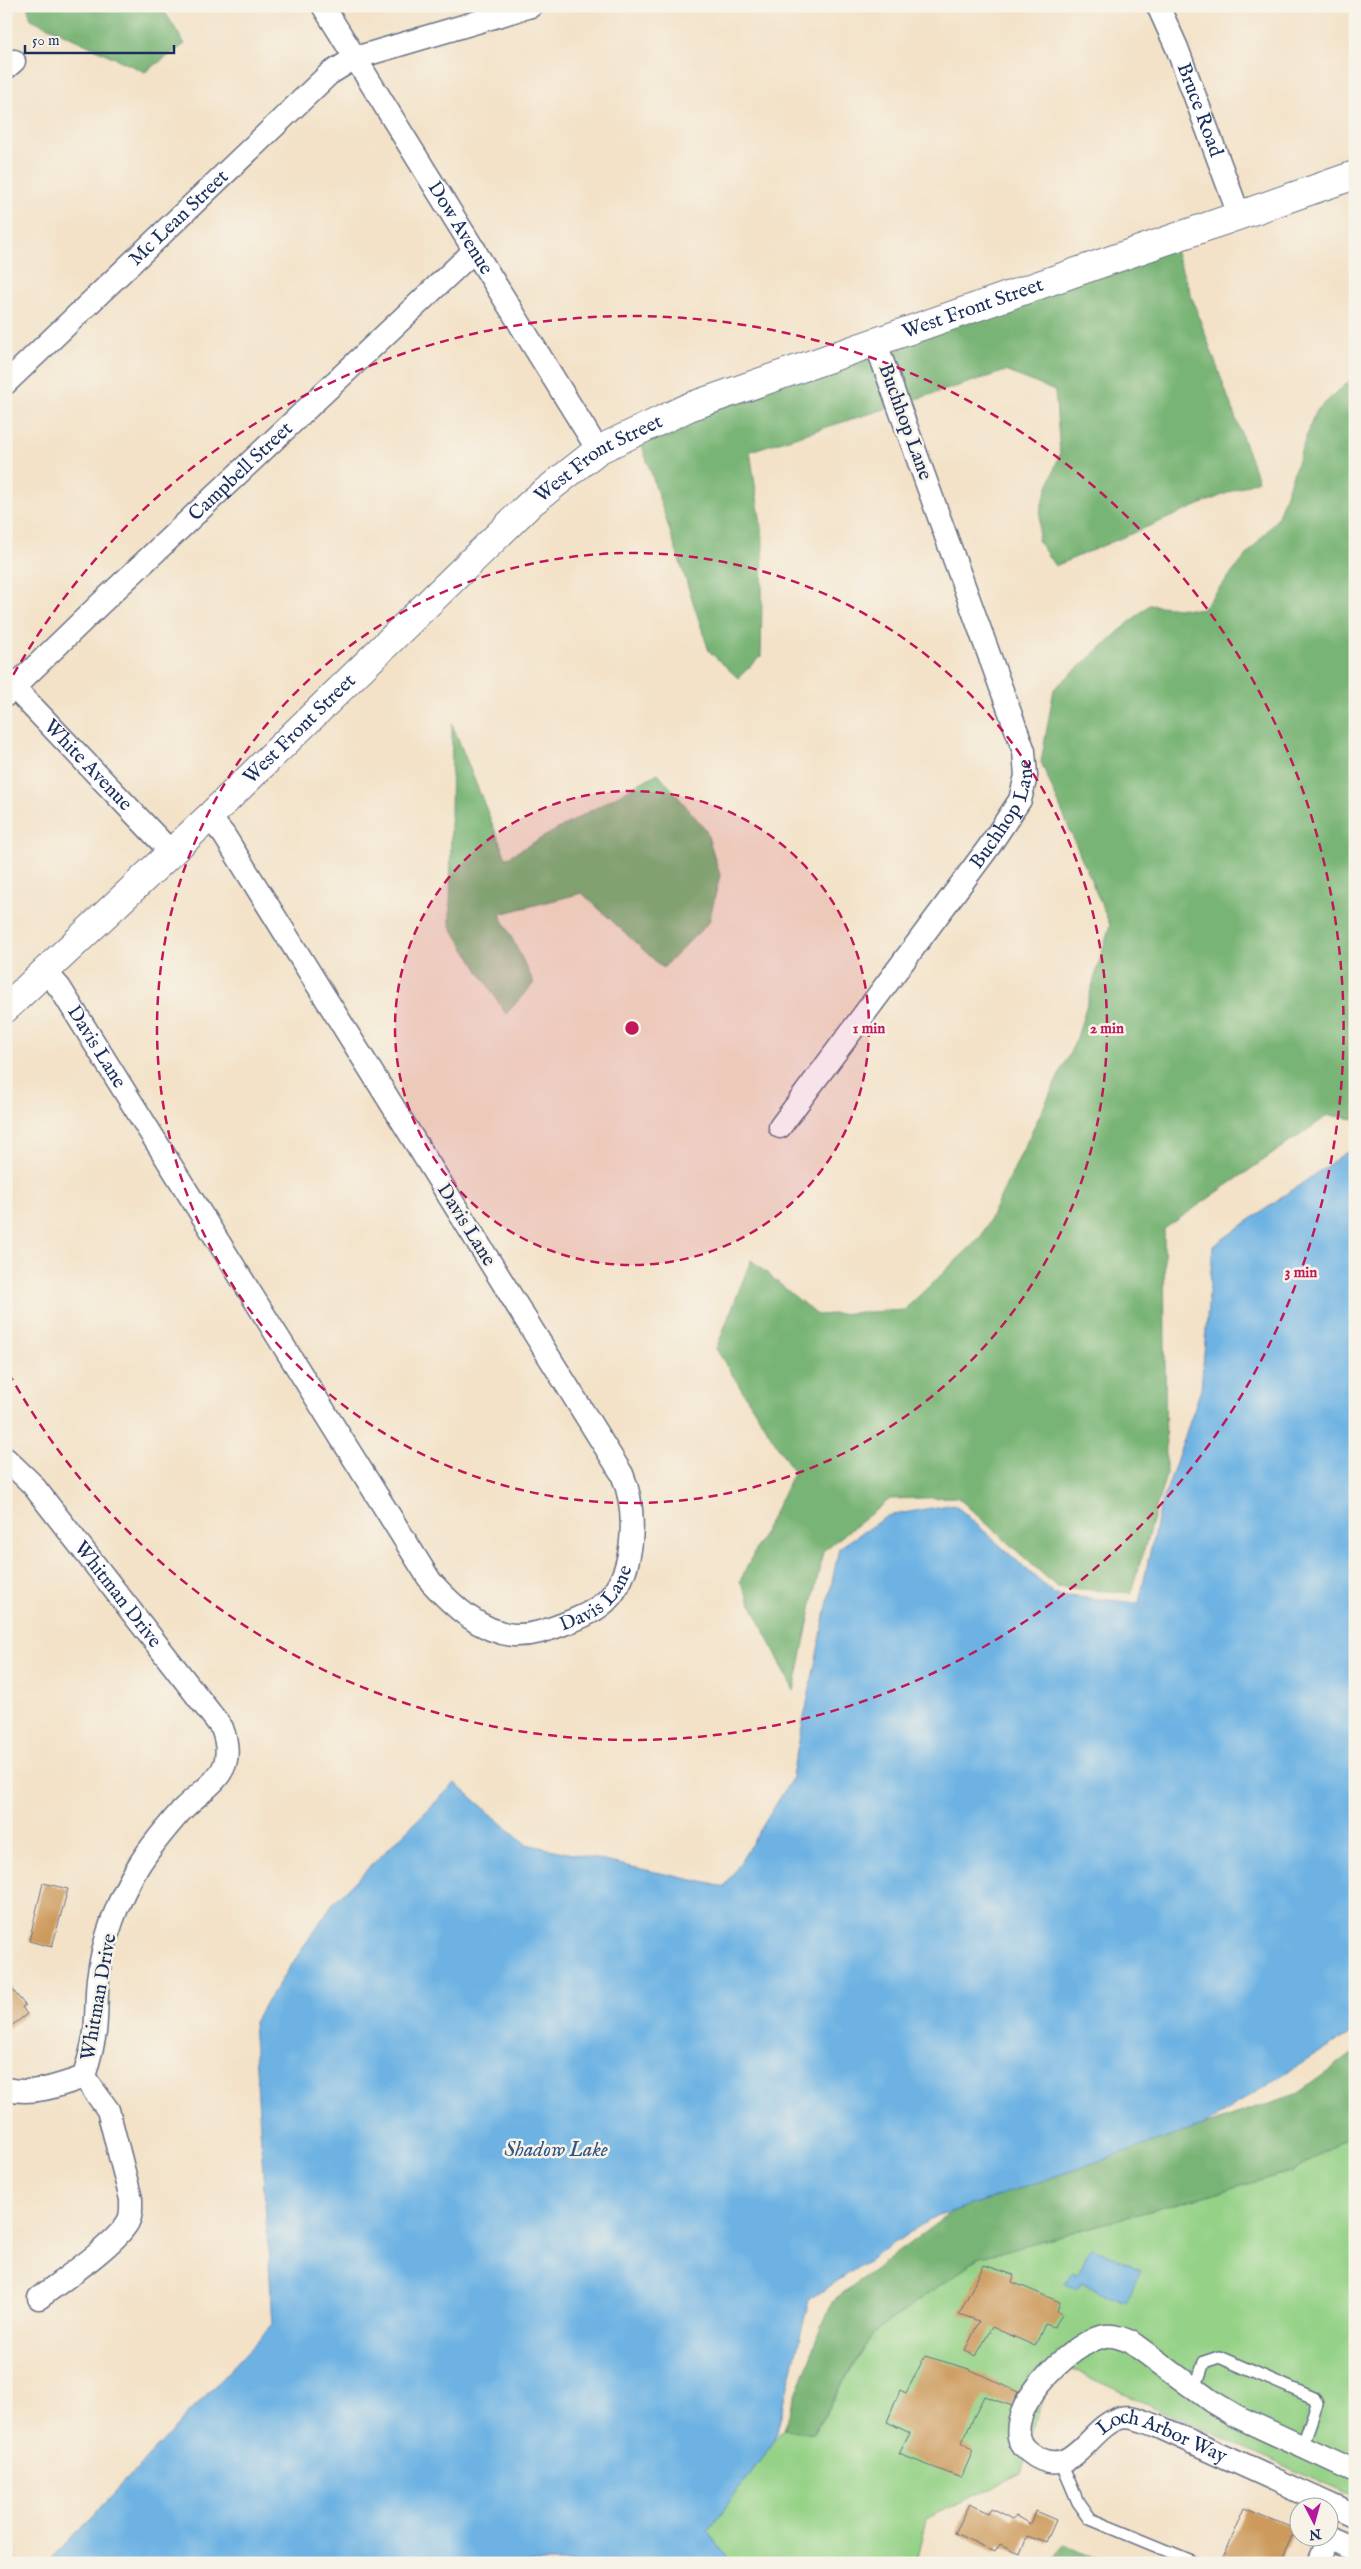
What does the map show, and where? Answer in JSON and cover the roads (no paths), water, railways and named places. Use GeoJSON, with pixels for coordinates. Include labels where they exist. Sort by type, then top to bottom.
{"type":"FeatureCollection","features":[{"type":"Feature","properties":{"kind":"street","name":"Dow Avenue"},"geometry":{"type":"LineString","coordinates":[[324,6],[598,450]]}},
{"type":"Feature","properties":{"kind":"street","name":"Mc Lean Street"},"geometry":{"type":"LineString","coordinates":[[6,383],[329,74],[355,58],[531,6]]}},
{"type":"Feature","properties":{"kind":"street","name":"Bruce Road"},"geometry":{"type":"LineString","coordinates":[[1158,6],[1177,48],[1239,215]]}},
{"type":"Feature","properties":{"kind":"street","name":"West Front Street"},"geometry":{"type":"LineString","coordinates":[[6,1008],[170,851],[209,817],[531,504],[598,450],[689,407],[1355,175]]}},
{"type":"Feature","properties":{"kind":"street","name":"Campbell Street"},"geometry":{"type":"LineString","coordinates":[[9,687],[475,250]]}},
{"type":"Feature","properties":{"kind":"street","name":"Buchhop Lane"},"geometry":{"type":"LineString","coordinates":[[780,1127],[988,848],[1020,800],[1026,776],[1024,751],[875,342]]}},
{"type":"Feature","properties":{"kind":"street","name":"White Avenue"},"geometry":{"type":"LineString","coordinates":[[9,687],[170,851]]}},
{"type":"Feature","properties":{"kind":"street","name":"Davis Lane"},"geometry":{"type":"LineString","coordinates":[[45,971],[60,988],[420,1566],[438,1590],[468,1617],[488,1627],[512,1635],[531,1634],[576,1620],[598,1608],[609,1599],[616,1589],[626,1564],[632,1530],[630,1499],[622,1474],[224,835],[209,817]]}},
{"type":"Feature","properties":{"kind":"street","name":"Whitman Drive"},"geometry":{"type":"LineString","coordinates":[[6,1459],[32,1484],[222,1728],[227,1740],[228,1751],[224,1766],[214,1784],[182,1811],[153,1844],[138,1866],[118,1907],[98,1979],[95,2033],[84,2077],[108,2110],[131,2199],[131,2215],[128,2223],[114,2239],[39,2298]]}},
{"type":"Feature","properties":{"kind":"street"},"geometry":{"type":"LineString","coordinates":[[6,2089],[39,2091],[84,2077]]}},
{"type":"Feature","properties":{"kind":"street","name":"Loch Arbor Way"},"geometry":{"type":"LineString","coordinates":[[1347,2512],[1156,2426],[1131,2417],[1120,2418],[1111,2423],[1077,2453],[1061,2462],[1049,2462],[1035,2456],[1026,2449],[1018,2437],[1018,2425],[1032,2394],[1067,2355],[1086,2341],[1107,2336],[1132,2342],[1195,2389],[1236,2416],[1355,2471]]}},
{"type":"Feature","properties":{"kind":"street"},"geometry":{"type":"LineString","coordinates":[[1338,2523],[1347,2512]]}},
{"type":"Feature","properties":{"kind":"street"},"geometry":{"type":"LineString","coordinates":[[1338,2541],[1355,2549]]}},
{"type":"Feature","properties":{"kind":"street"},"geometry":{"type":"LineString","coordinates":[[1317,2563],[1324,2546]]}},
{"type":"Feature","properties":{"kind":"lane"},"geometry":{"type":"LineString","coordinates":[[1195,2389],[1204,2362],[1219,2357],[1314,2398],[1317,2404],[1313,2421],[1302,2447]]}},
{"type":"Feature","properties":{"kind":"lane"},"geometry":{"type":"LineString","coordinates":[[1061,2462],[1078,2502],[1090,2518],[1192,2562]]}},
{"type":"Feature","properties":{"kind":"water","name":"Shadow Lake"},"geometry":{"type":"Polygon","coordinates":[[[1345,1153],[1355,1153],[1355,2030],[1202,2126],[930,2219],[809,2300],[775,2440],[708,2531],[732,2563],[48,2563],[273,2324],[253,2022],[333,1903],[455,1783],[526,1844],[725,1887],[791,1780],[839,1548],[887,1516],[954,1504],[1055,1595],[1139,1603],[1158,1515],[1201,1389],[1213,1246],[1345,1153]]]}},
{"type":"Feature","properties":{"kind":"water"},"geometry":{"type":"Polygon","coordinates":[[[1091,2246],[1141,2270],[1125,2303],[1082,2283],[1076,2290],[1065,2283],[1072,2273],[1076,2276],[1091,2246]]]}}]}
